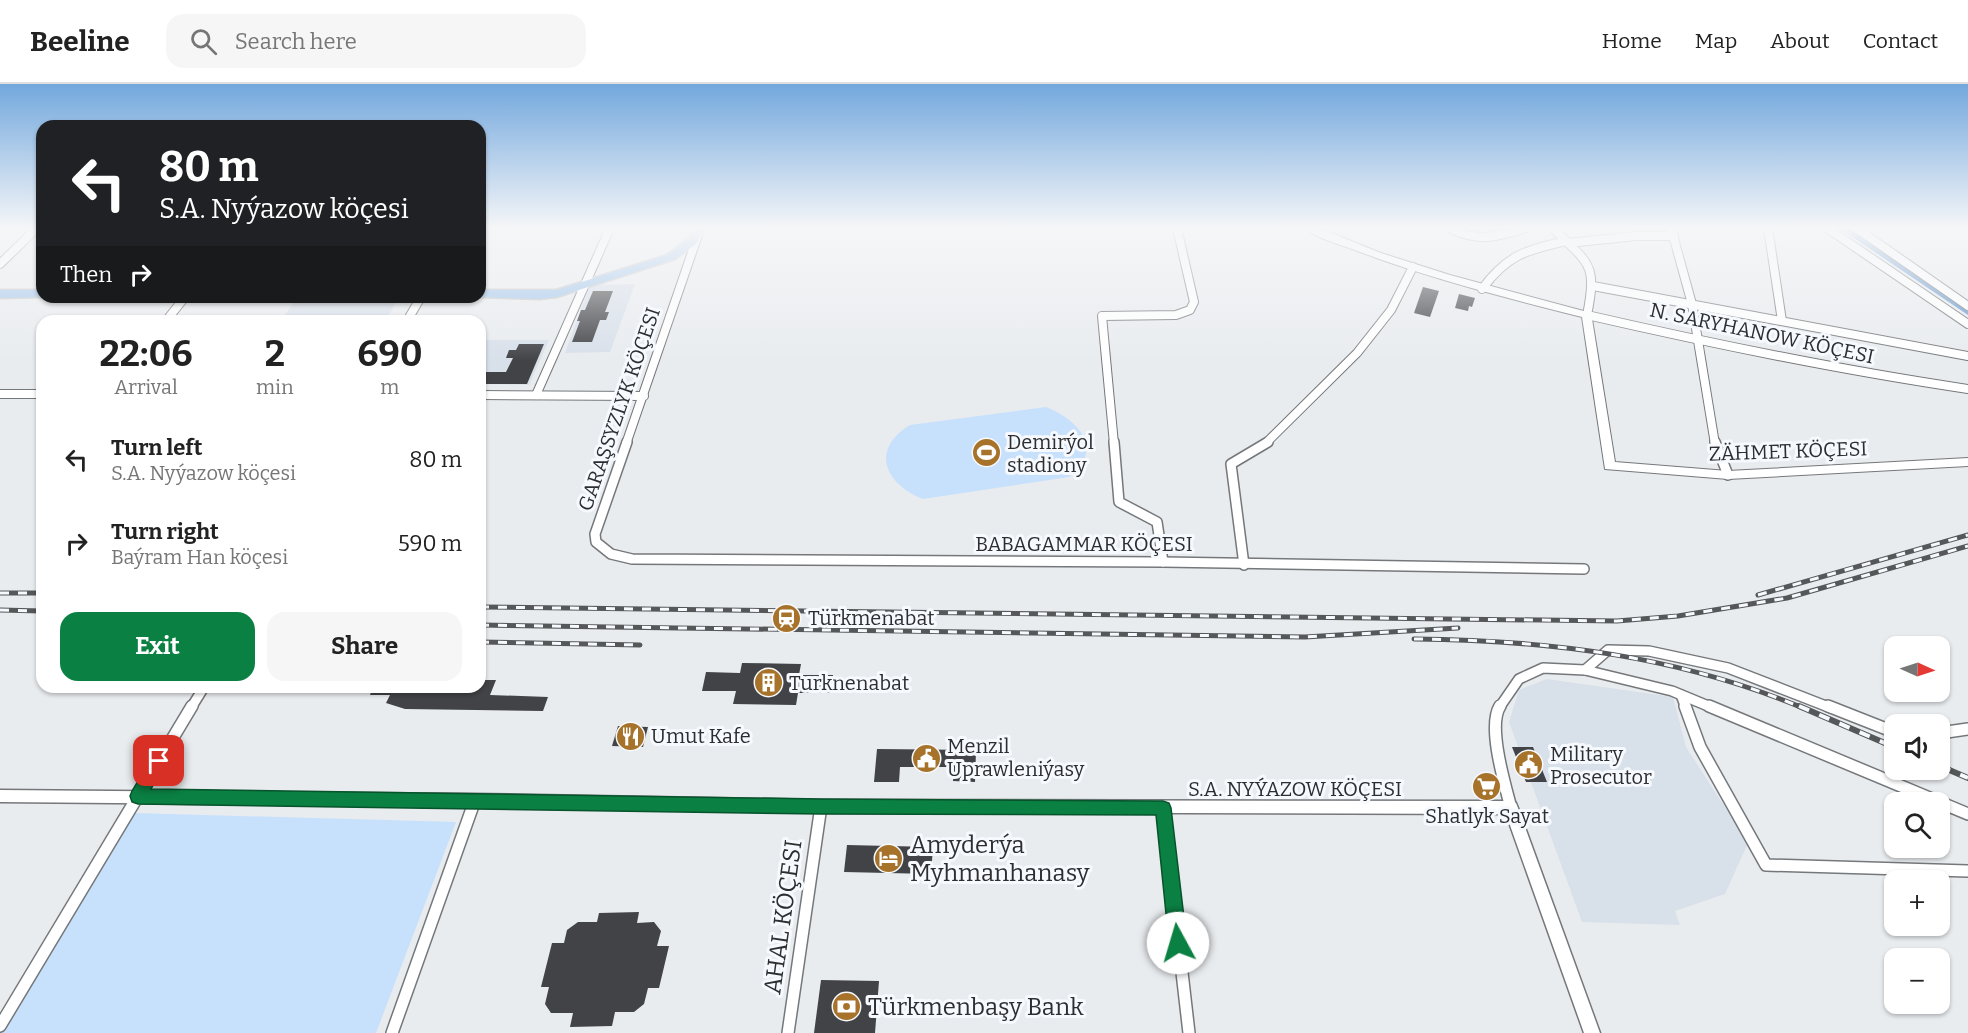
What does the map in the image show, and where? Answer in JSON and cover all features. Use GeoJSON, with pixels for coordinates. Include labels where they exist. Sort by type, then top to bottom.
{"type":"FeatureCollection","features":[{"type":"Feature","properties":{"kind":"main road"},"geometry":{"type":"LineString","coordinates":[[486,294],[540,295],[563,291],[620,272]]}},
{"type":"Feature","properties":{"kind":"main road","name":"N. SARYHANOW KÖÇESI"},"geometry":{"type":"LineString","coordinates":[[1430,272],[1482,289],[1587,315]]}},
{"type":"Feature","properties":{"kind":"main road"},"geometry":{"type":"LineString","coordinates":[[0,294],[36,294]]}},
{"type":"Feature","properties":{"kind":"main road","name":"ZÄHMET KÖÇESI"},"geometry":{"type":"LineString","coordinates":[[1587,315],[1609,466],[1728,475],[1968,462]]}},
{"type":"Feature","properties":{"kind":"street"},"geometry":{"type":"LineString","coordinates":[[536,395],[589,272]]}},
{"type":"Feature","properties":{"kind":"street","name":"GARAŞSYZLYK KÖÇESI"},"geometry":{"type":"LineString","coordinates":[[595,534],[685,272]]}},
{"type":"Feature","properties":{"kind":"street"},"geometry":{"type":"LineString","coordinates":[[1163,562],[1157,522],[1119,502],[1102,316],[1186,313],[1192,309],[1194,302],[1188,272]]}},
{"type":"Feature","properties":{"kind":"street"},"geometry":{"type":"LineString","coordinates":[[1244,565],[1231,464],[1271,440],[1357,353],[1391,310],[1410,272]]}},
{"type":"Feature","properties":{"kind":"street"},"geometry":{"type":"LineString","coordinates":[[1482,289],[1494,272]]}},
{"type":"Feature","properties":{"kind":"street"},"geometry":{"type":"LineString","coordinates":[[1587,315],[1593,286],[1591,272]]}},
{"type":"Feature","properties":{"kind":"street"},"geometry":{"type":"LineString","coordinates":[[1683,272],[1692,304],[1716,449],[1728,475]]}},
{"type":"Feature","properties":{"kind":"street"},"geometry":{"type":"LineString","coordinates":[[1775,272],[1782,321]]}},
{"type":"Feature","properties":{"kind":"street"},"geometry":{"type":"LineString","coordinates":[[1892,272],[1968,324]]}},
{"type":"Feature","properties":{"kind":"street"},"geometry":{"type":"LineString","coordinates":[[1920,272],[1968,306]]}},
{"type":"Feature","properties":{"kind":"street"},"geometry":{"type":"LineString","coordinates":[[1593,286],[1968,356]]}},
{"type":"Feature","properties":{"kind":"street"},"geometry":{"type":"LineString","coordinates":[[171,315],[181,303]]}},
{"type":"Feature","properties":{"kind":"street","name":"N. SARYHANOW KÖÇESI"},"geometry":{"type":"LineString","coordinates":[[1587,315],[1854,372],[1968,389]]}},
{"type":"Feature","properties":{"kind":"street"},"geometry":{"type":"LineString","coordinates":[[0,394],[36,394]]}},
{"type":"Feature","properties":{"kind":"street"},"geometry":{"type":"LineString","coordinates":[[486,395],[644,396]]}},
{"type":"Feature","properties":{"kind":"street","name":"BABAGAMMAR KÖÇESI"},"geometry":{"type":"LineString","coordinates":[[595,534],[596,542],[611,554],[632,559],[1163,562],[1584,569]]}},
{"type":"Feature","properties":{"kind":"street"},"geometry":{"type":"LineString","coordinates":[[1585,670],[1608,650],[1649,651],[1728,668],[1884,728]]}},
{"type":"Feature","properties":{"kind":"street"},"geometry":{"type":"LineString","coordinates":[[1592,1033],[1511,808],[1498,757],[1496,713],[1519,679],[1543,668],[1585,670],[1681,695],[1968,814]]}},
{"type":"Feature","properties":{"kind":"street"},"geometry":{"type":"LineString","coordinates":[[0,1026],[200,693]]}},
{"type":"Feature","properties":{"kind":"street"},"geometry":{"type":"LineString","coordinates":[[1681,695],[1700,747],[1766,865],[1968,871]]}},
{"type":"Feature","properties":{"kind":"street"},"geometry":{"type":"LineString","coordinates":[[1950,732],[1968,729]]}},
{"type":"Feature","properties":{"kind":"street","name":"S.A. NYÝAZOW KÖÇESI"},"geometry":{"type":"LineString","coordinates":[[0,796],[821,806],[1511,808]]}},
{"type":"Feature","properties":{"kind":"street"},"geometry":{"type":"LineString","coordinates":[[392,1033],[476,800]]}},
{"type":"Feature","properties":{"kind":"street","name":"AHAL KÖÇESI"},"geometry":{"type":"LineString","coordinates":[[788,1033],[821,806]]}},
{"type":"Feature","properties":{"kind":"street"},"geometry":{"type":"LineString","coordinates":[[1163,808],[1189,1033]]}},
{"type":"Feature","properties":{"kind":"shaded area"},"geometry":{"type":"Polygon","coordinates":[[[635,284],[610,352],[565,353],[590,285],[635,284]]]}},
{"type":"Feature","properties":{"kind":"shaded area"},"geometry":{"type":"Polygon","coordinates":[[[293,303],[396,303],[389,315],[285,315],[293,303]]]}},
{"type":"Feature","properties":{"kind":"shaded area"},"geometry":{"type":"Polygon","coordinates":[[[486,340],[549,340],[529,385],[486,384],[486,340]]]}},
{"type":"Feature","properties":{"kind":"shaded area","name":"Demirýol stadiony"},"geometry":{"type":"Polygon","coordinates":[[[1046,407],[1069,420],[1083,437],[1086,446],[1080,467],[1069,477],[923,499],[899,484],[891,475],[886,455],[897,434],[910,425],[1046,407]]]}},
{"type":"Feature","properties":{"kind":"shaded area"},"geometry":{"type":"Polygon","coordinates":[[[1547,679],[1673,697],[1686,747],[1748,843],[1725,894],[1675,911],[1680,925],[1582,922],[1509,722],[1519,690],[1547,679]]]}},
{"type":"Feature","properties":{"kind":"shaded area"},"geometry":{"type":"Polygon","coordinates":[[[133,813],[456,822],[376,1033],[2,1033],[133,813]]]}},
{"type":"Feature","properties":{"kind":"building"},"geometry":{"type":"Polygon","coordinates":[[[1423,287],[1439,291],[1430,317],[1414,313],[1423,287]]]}},
{"type":"Feature","properties":{"kind":"building"},"geometry":{"type":"Polygon","coordinates":[[[593,291],[613,291],[605,312],[609,312],[606,320],[600,320],[592,342],[572,342],[580,321],[577,321],[581,310],[585,310],[593,291]]]}},
{"type":"Feature","properties":{"kind":"building"},"geometry":{"type":"Polygon","coordinates":[[[1459,294],[1475,298],[1468,311],[1455,308],[1459,294]]]}},
{"type":"Feature","properties":{"kind":"building"},"geometry":{"type":"Polygon","coordinates":[[[519,344],[544,344],[527,384],[486,384],[486,372],[506,372],[513,358],[506,358],[509,350],[516,350],[519,344]]]}},
{"type":"Feature","properties":{"kind":"building","name":"Turknenabat"},"geometry":{"type":"Polygon","coordinates":[[[742,663],[801,664],[799,675],[833,675],[831,693],[798,693],[796,705],[733,704],[736,691],[702,691],[706,672],[740,673],[742,663]]]}},
{"type":"Feature","properties":{"kind":"building"},"geometry":{"type":"Polygon","coordinates":[[[486,680],[496,680],[490,695],[548,697],[543,711],[405,709],[386,703],[390,695],[370,695],[371,693],[486,693],[486,680]]]}},
{"type":"Feature","properties":{"kind":"building","name":"Umut Kafe"},"geometry":{"type":"Polygon","coordinates":[[[618,726],[648,727],[643,747],[612,746],[618,726]]]}},
{"type":"Feature","properties":{"kind":"building","name":"Military Prosecutor"},"geometry":{"type":"Polygon","coordinates":[[[1512,747],[1533,747],[1547,782],[1526,782],[1512,747]]]}},
{"type":"Feature","properties":{"kind":"building","name":"Menzil Uprawleniýasy"},"geometry":{"type":"Polygon","coordinates":[[[877,749],[976,750],[975,782],[953,781],[954,767],[900,767],[899,782],[874,782],[877,749]]]}},
{"type":"Feature","properties":{"kind":"building","name":"Amyderýa Myhmanhanasy"},"geometry":{"type":"Polygon","coordinates":[[[847,845],[933,847],[931,874],[844,872],[847,845]]]}},
{"type":"Feature","properties":{"kind":"building"},"geometry":{"type":"Polygon","coordinates":[[[639,912],[637,923],[654,922],[661,931],[657,946],[669,946],[659,988],[648,988],[644,1004],[634,1012],[615,1012],[612,1026],[570,1027],[573,1013],[551,1013],[545,1004],[549,987],[541,987],[552,943],[564,943],[567,930],[578,922],[597,922],[599,913],[639,912]]]}},
{"type":"Feature","properties":{"kind":"building","name":"Türkmenbaşy Bank"},"geometry":{"type":"Polygon","coordinates":[[[821,980],[879,981],[875,1033],[814,1033],[821,980]]]}},
{"type":"Feature","properties":{"kind":"waterway"},"geometry":{"type":"LineString","coordinates":[[1909,272],[1968,312]]}},
{"type":"Feature","properties":{"kind":"railway"},"geometry":{"type":"LineString","coordinates":[[1758,595],[1968,535]]}},
{"type":"Feature","properties":{"kind":"railway"},"geometry":{"type":"LineString","coordinates":[[486,607],[1617,621],[1678,616],[1787,598],[1968,546]]}},
{"type":"Feature","properties":{"kind":"railway"},"geometry":{"type":"LineString","coordinates":[[0,593],[36,593]]}},
{"type":"Feature","properties":{"kind":"railway"},"geometry":{"type":"LineString","coordinates":[[0,610],[36,611]]}},
{"type":"Feature","properties":{"kind":"railway"},"geometry":{"type":"LineString","coordinates":[[486,625],[1305,637],[1458,628]]}},
{"type":"Feature","properties":{"kind":"railway"},"geometry":{"type":"LineString","coordinates":[[1414,639],[1514,643],[1612,654],[1708,675],[1803,708]]}},
{"type":"Feature","properties":{"kind":"railway"},"geometry":{"type":"LineString","coordinates":[[486,642],[640,645]]}},
{"type":"Feature","properties":{"kind":"railway"},"geometry":{"type":"LineString","coordinates":[[1799,706],[1884,743]]}},
{"type":"Feature","properties":{"kind":"railway"},"geometry":{"type":"LineString","coordinates":[[1950,770],[1968,778]]}},
{"type":"Feature","properties":{"kind":"place","name":"Demirýol stadiony"},"geometry":{"type":"Point","coordinates":[986,453]}},
{"type":"Feature","properties":{"kind":"place","name":"Türkmenabat"},"geometry":{"type":"Point","coordinates":[787,618]}},
{"type":"Feature","properties":{"kind":"place","name":"Turknenabat"},"geometry":{"type":"Point","coordinates":[768,683]}},
{"type":"Feature","properties":{"kind":"place","name":"Umut Kafe"},"geometry":{"type":"Point","coordinates":[630,736]}},
{"type":"Feature","properties":{"kind":"place","name":"Menzil Uprawleniýasy"},"geometry":{"type":"Point","coordinates":[926,758]}},
{"type":"Feature","properties":{"kind":"place","name":"Military Prosecutor"},"geometry":{"type":"Point","coordinates":[1529,765]}},
{"type":"Feature","properties":{"kind":"place","name":"Shatlyk Sayat"},"geometry":{"type":"Point","coordinates":[1487,786]}},
{"type":"Feature","properties":{"kind":"place","name":"Amyderýa Myhmanhanasy"},"geometry":{"type":"Point","coordinates":[889,859]}},
{"type":"Feature","properties":{"kind":"place","name":"Türkmenbaşy Bank"},"geometry":{"type":"Point","coordinates":[847,1007]}},
{"type":"Feature","properties":{"kind":"route"},"geometry":{"type":"LineString","coordinates":[[159,761],[138,796],[821,806],[1163,808],[1178,943]]}}]}
